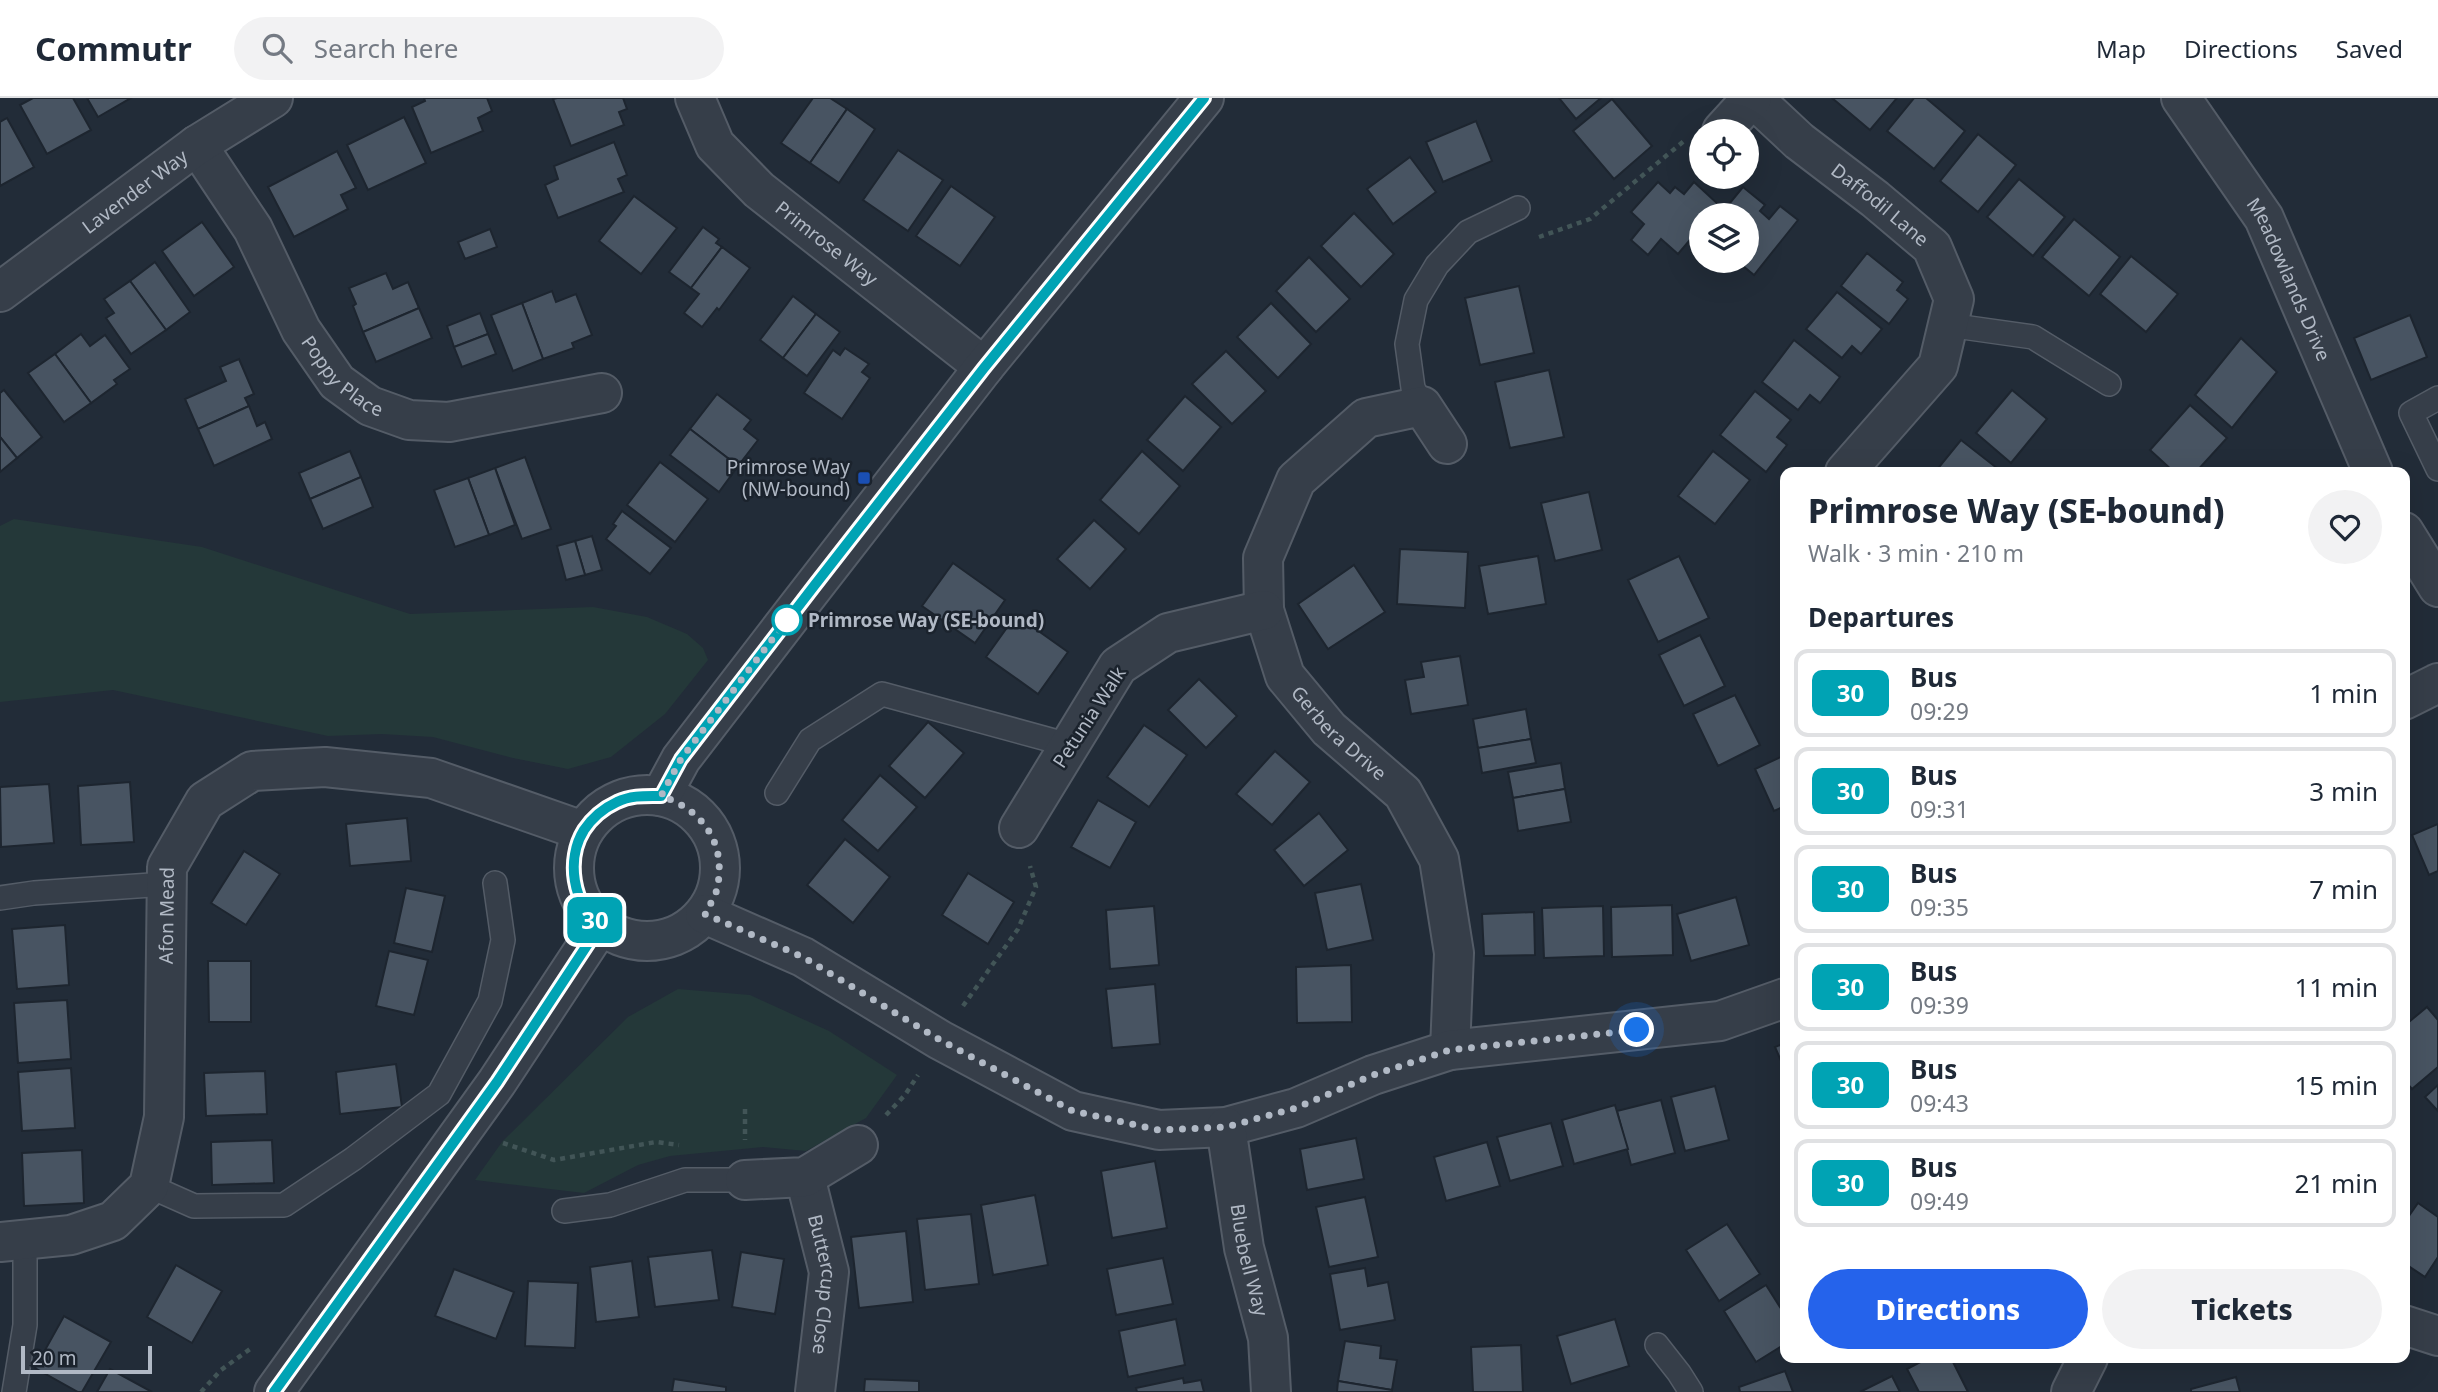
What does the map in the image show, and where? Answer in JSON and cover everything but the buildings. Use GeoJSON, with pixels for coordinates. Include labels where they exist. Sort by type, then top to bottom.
{"type":"FeatureCollection","features":[{"type":"Feature","properties":{"kind":"street","name":"Lavender Way"},"geometry":{"type":"LineString","coordinates":[[0,292],[197,145],[274,98]]}},
{"type":"Feature","properties":{"kind":"street","name":"Primrose Way"},"geometry":{"type":"LineString","coordinates":[[695,98],[715,145],[759,191],[984,368]]}},
{"type":"Feature","properties":{"kind":"street"},"geometry":{"type":"LineString","coordinates":[[661,796],[681,759],[984,368],[1204,98]]}},
{"type":"Feature","properties":{"kind":"street"},"geometry":{"type":"LineString","coordinates":[[1728,119],[1753,98]]}},
{"type":"Feature","properties":{"kind":"street","name":"Daffodil Lane"},"geometry":{"type":"LineString","coordinates":[[1753,98],[1798,141],[1875,199],[1932,247],[1954,299],[1938,366],[1849,467]]}},
{"type":"Feature","properties":{"kind":"street","name":"Meadowlands Drive"},"geometry":{"type":"LineString","coordinates":[[2181,98],[2264,218],[2371,467]]}},
{"type":"Feature","properties":{"kind":"street","name":"Poppy Place"},"geometry":{"type":"LineString","coordinates":[[197,145],[253,229],[301,330],[337,382],[370,406],[409,420],[449,422],[602,393]]}},
{"type":"Feature","properties":{"kind":"street"},"geometry":{"type":"LineString","coordinates":[[1422,406],[1447,444]]}},
{"type":"Feature","properties":{"kind":"street","name":"Gerbera Drive"},"geometry":{"type":"LineString","coordinates":[[1422,406],[1366,418],[1296,480],[1263,558],[1264,610],[1285,676],[1329,730],[1403,793],[1439,859],[1454,953],[1450,1050]]}},
{"type":"Feature","properties":{"kind":"street"},"geometry":{"type":"LineString","coordinates":[[2410,543],[2438,587]]}},
{"type":"Feature","properties":{"kind":"street","name":"Petunia Walk"},"geometry":{"type":"LineString","coordinates":[[1019,828],[1118,666],[1168,633],[1264,610]]}},
{"type":"Feature","properties":{"kind":"street"},"geometry":{"type":"LineString","coordinates":[[2410,697],[2438,683]]}},
{"type":"Feature","properties":{"kind":"street","name":"Afon Mead"},"geometry":{"type":"LineString","coordinates":[[149,1185],[164,1117],[167,867],[205,801],[252,771],[325,767],[431,778],[583,831]]}},
{"type":"Feature","properties":{"kind":"street"},"geometry":{"type":"LineString","coordinates":[[635,796],[661,796],[677,802],[699,816],[713,837],[720,862],[716,891],[705,914],[684,932],[660,941],[623,939],[593,919],[582,905],[574,881],[574,855],[583,831],[597,814],[619,801],[635,796]]}},
{"type":"Feature","properties":{"kind":"street"},"geometry":{"type":"LineString","coordinates":[[705,914],[803,957],[940,1040],[1073,1111],[1159,1130],[1226,1127],[1296,1108],[1373,1075],[1450,1050],[1720,1021],[1780,1000]]}},
{"type":"Feature","properties":{"kind":"street"},"geometry":{"type":"LineString","coordinates":[[274,1392],[497,1082],[601,924]]}},
{"type":"Feature","properties":{"kind":"street","name":"Bluebell Way"},"geometry":{"type":"LineString","coordinates":[[1226,1127],[1244,1248],[1268,1338],[1271,1392]]}},
{"type":"Feature","properties":{"kind":"street"},"geometry":{"type":"LineString","coordinates":[[745,1180],[805,1177],[858,1145]]}},
{"type":"Feature","properties":{"kind":"street","name":"Buttercup Close"},"geometry":{"type":"LineString","coordinates":[[805,1177],[829,1272],[815,1392]]}},
{"type":"Feature","properties":{"kind":"street"},"geometry":{"type":"LineString","coordinates":[[13,1240],[71,1235],[113,1221],[149,1185]]}},
{"type":"Feature","properties":{"kind":"street"},"geometry":{"type":"LineString","coordinates":[[2410,1327],[2438,1336]]}},
{"type":"Feature","properties":{"kind":"street"},"geometry":{"type":"LineString","coordinates":[[2071,1392],[2086,1363]]}},
{"type":"Feature","properties":{"kind":"lane"},"geometry":{"type":"LineString","coordinates":[[1422,406],[1413,388],[1407,344],[1416,300],[1437,265],[1468,232],[1517,208]]}},
{"type":"Feature","properties":{"kind":"lane"},"geometry":{"type":"LineString","coordinates":[[1948,325],[2033,337],[2109,384]]}},
{"type":"Feature","properties":{"kind":"lane"},"geometry":{"type":"LineString","coordinates":[[2438,398],[2411,413],[2438,469]]}},
{"type":"Feature","properties":{"kind":"lane"},"geometry":{"type":"LineString","coordinates":[[778,793],[810,740],[882,694],[1069,745]]}},
{"type":"Feature","properties":{"kind":"lane"},"geometry":{"type":"LineString","coordinates":[[149,1185],[194,1206],[284,1205],[353,1159],[439,1094],[490,1001],[503,940],[495,883]]}},
{"type":"Feature","properties":{"kind":"lane"},"geometry":{"type":"LineString","coordinates":[[0,898],[34,893],[166,884]]}},
{"type":"Feature","properties":{"kind":"lane"},"geometry":{"type":"LineString","coordinates":[[564,1211],[610,1205],[685,1180],[745,1180]]}},
{"type":"Feature","properties":{"kind":"lane"},"geometry":{"type":"LineString","coordinates":[[13,1240],[25,1325],[14,1392]]}},
{"type":"Feature","properties":{"kind":"lane"},"geometry":{"type":"LineString","coordinates":[[1657,1345],[1691,1392]]}},
{"type":"Feature","properties":{"kind":"path"},"geometry":{"type":"LineString","coordinates":[[1530,240],[1590,219],[1682,141],[1689,140]]}},
{"type":"Feature","properties":{"kind":"path"},"geometry":{"type":"LineString","coordinates":[[858,1145],[905,1095],[1018,929],[1036,887],[1019,828]]}},
{"type":"Feature","properties":{"kind":"path"},"geometry":{"type":"LineString","coordinates":[[463,1129],[554,1160],[656,1142],[690,1146]]}},
{"type":"Feature","properties":{"kind":"green space"},"geometry":{"type":"Polygon","coordinates":[[[14,519],[202,547],[410,614],[593,607],[647,617],[687,634],[703,648],[708,660],[665,714],[611,757],[568,769],[433,737],[382,734],[328,736],[113,690],[0,702],[0,526],[14,519]]]}},
{"type":"Feature","properties":{"kind":"green space"},"geometry":{"type":"Polygon","coordinates":[[[678,989],[750,995],[829,1031],[897,1075],[866,1118],[806,1151],[763,1147],[670,1156],[638,1165],[584,1193],[475,1180],[502,1142],[628,1017],[678,989]]]}},
{"type":"Feature","properties":{"kind":"bus line","name":"30"},"geometry":{"type":"LineString","coordinates":[[274,1392],[497,1082],[601,924],[593,919],[582,905],[574,881],[574,855],[583,831],[597,814],[619,801],[635,796],[661,796],[681,759],[814,586],[984,368],[1204,98]]}},
{"type":"Feature","properties":{"kind":"place","name":"Primrose Way (NW-bound)"},"geometry":{"type":"Point","coordinates":[864,478]}},
{"type":"Feature","properties":{"kind":"place","name":"Primrose Way (SE-bound)"},"geometry":{"type":"Point","coordinates":[787,620]}},
{"type":"Feature","properties":{"kind":"route"},"geometry":{"type":"LineString","coordinates":[[787,620],[681,759],[661,796],[677,802],[699,816],[713,837],[720,862],[716,891],[705,914],[803,957],[940,1040],[1073,1111],[1159,1130],[1226,1127],[1296,1108],[1373,1075],[1450,1050],[1637,1030]]}}]}
